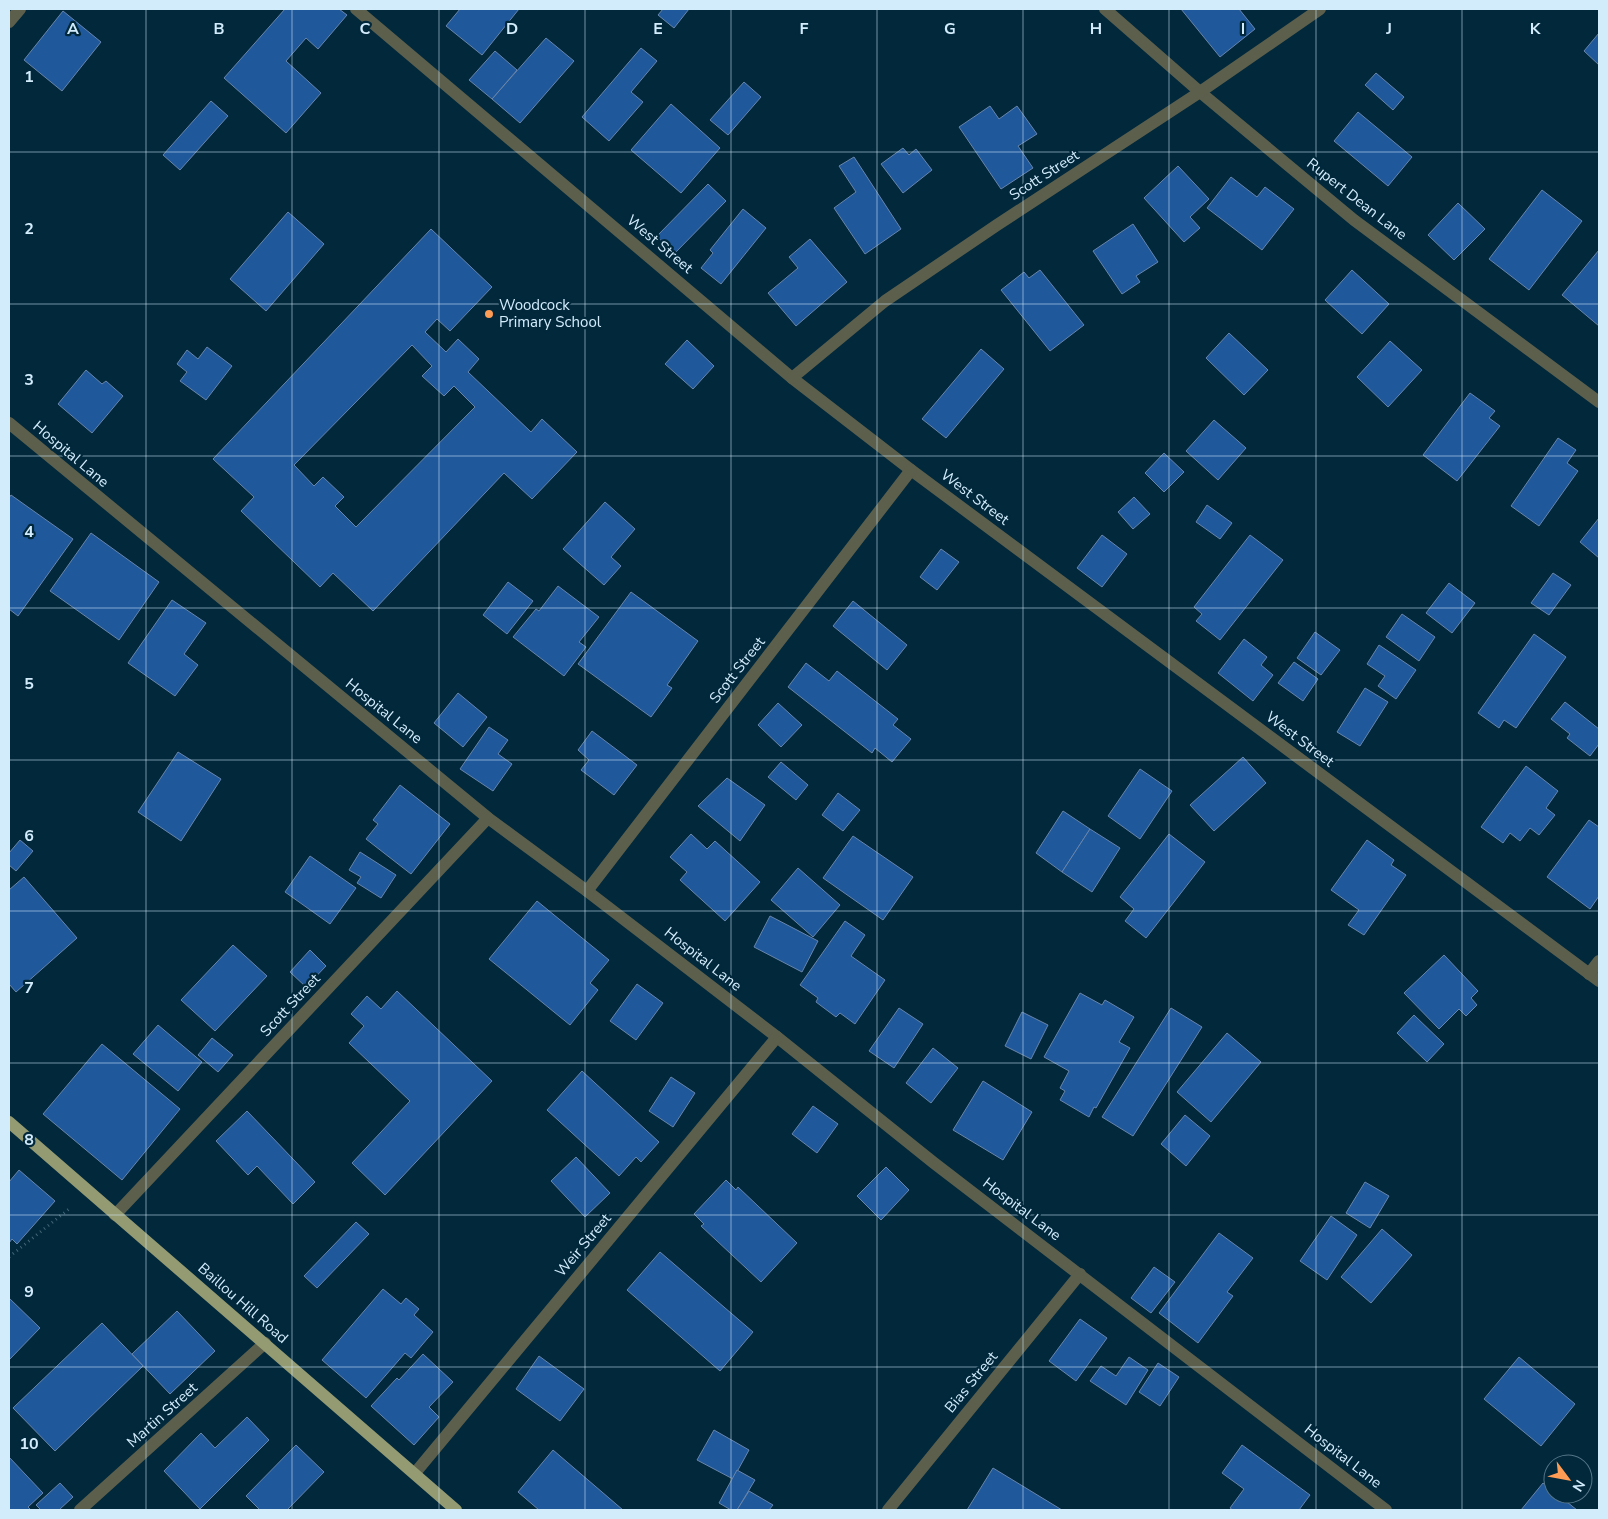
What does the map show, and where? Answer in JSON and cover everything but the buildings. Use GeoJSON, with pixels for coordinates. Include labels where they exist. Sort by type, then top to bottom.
{"type":"FeatureCollection","features":[{"type":"Feature","properties":{"kind":"main road","name":"Baillou Hill Road"},"geometry":{"type":"LineString","coordinates":[[9,1122],[456,1510]]}},
{"type":"Feature","properties":{"kind":"street"},"geometry":{"type":"LineString","coordinates":[[9,22],[20,9]]}},
{"type":"Feature","properties":{"kind":"street","name":"West Street"},"geometry":{"type":"LineString","coordinates":[[356,9],[792,378],[911,470],[1594,977]]}},
{"type":"Feature","properties":{"kind":"street","name":"Rupert Dean Lane"},"geometry":{"type":"LineString","coordinates":[[1104,9],[1200,92],[1354,220],[1599,402]]}},
{"type":"Feature","properties":{"kind":"street","name":"Scott Street"},"geometry":{"type":"LineString","coordinates":[[792,378],[885,301],[1200,92],[1320,9]]}},
{"type":"Feature","properties":{"kind":"street","name":"Hospital Lane"},"geometry":{"type":"LineString","coordinates":[[11,429],[488,818],[777,1036],[934,1163],[1386,1510]]}},
{"type":"Feature","properties":{"kind":"street","name":"Scott Street"},"geometry":{"type":"LineString","coordinates":[[587,891],[911,470]]}},
{"type":"Feature","properties":{"kind":"street","name":"Scott Street"},"geometry":{"type":"LineString","coordinates":[[115,1215],[488,818]]}},
{"type":"Feature","properties":{"kind":"street"},"geometry":{"type":"LineString","coordinates":[[1594,977],[1599,961]]}},
{"type":"Feature","properties":{"kind":"street","name":"Weir Street"},"geometry":{"type":"LineString","coordinates":[[415,1473],[777,1036]]}},
{"type":"Feature","properties":{"kind":"street","name":"Bias Street"},"geometry":{"type":"LineString","coordinates":[[888,1510],[1080,1274]]}},
{"type":"Feature","properties":{"kind":"street","name":"Martin Street"},"geometry":{"type":"LineString","coordinates":[[80,1510],[265,1344]]}},
{"type":"Feature","properties":{"kind":"path"},"geometry":{"type":"LineString","coordinates":[[9,1257],[90,1192]]}},
{"type":"Feature","properties":{"kind":"place","name":"Woodcock Primary School"},"geometry":{"type":"Point","coordinates":[489,314]}}]}
